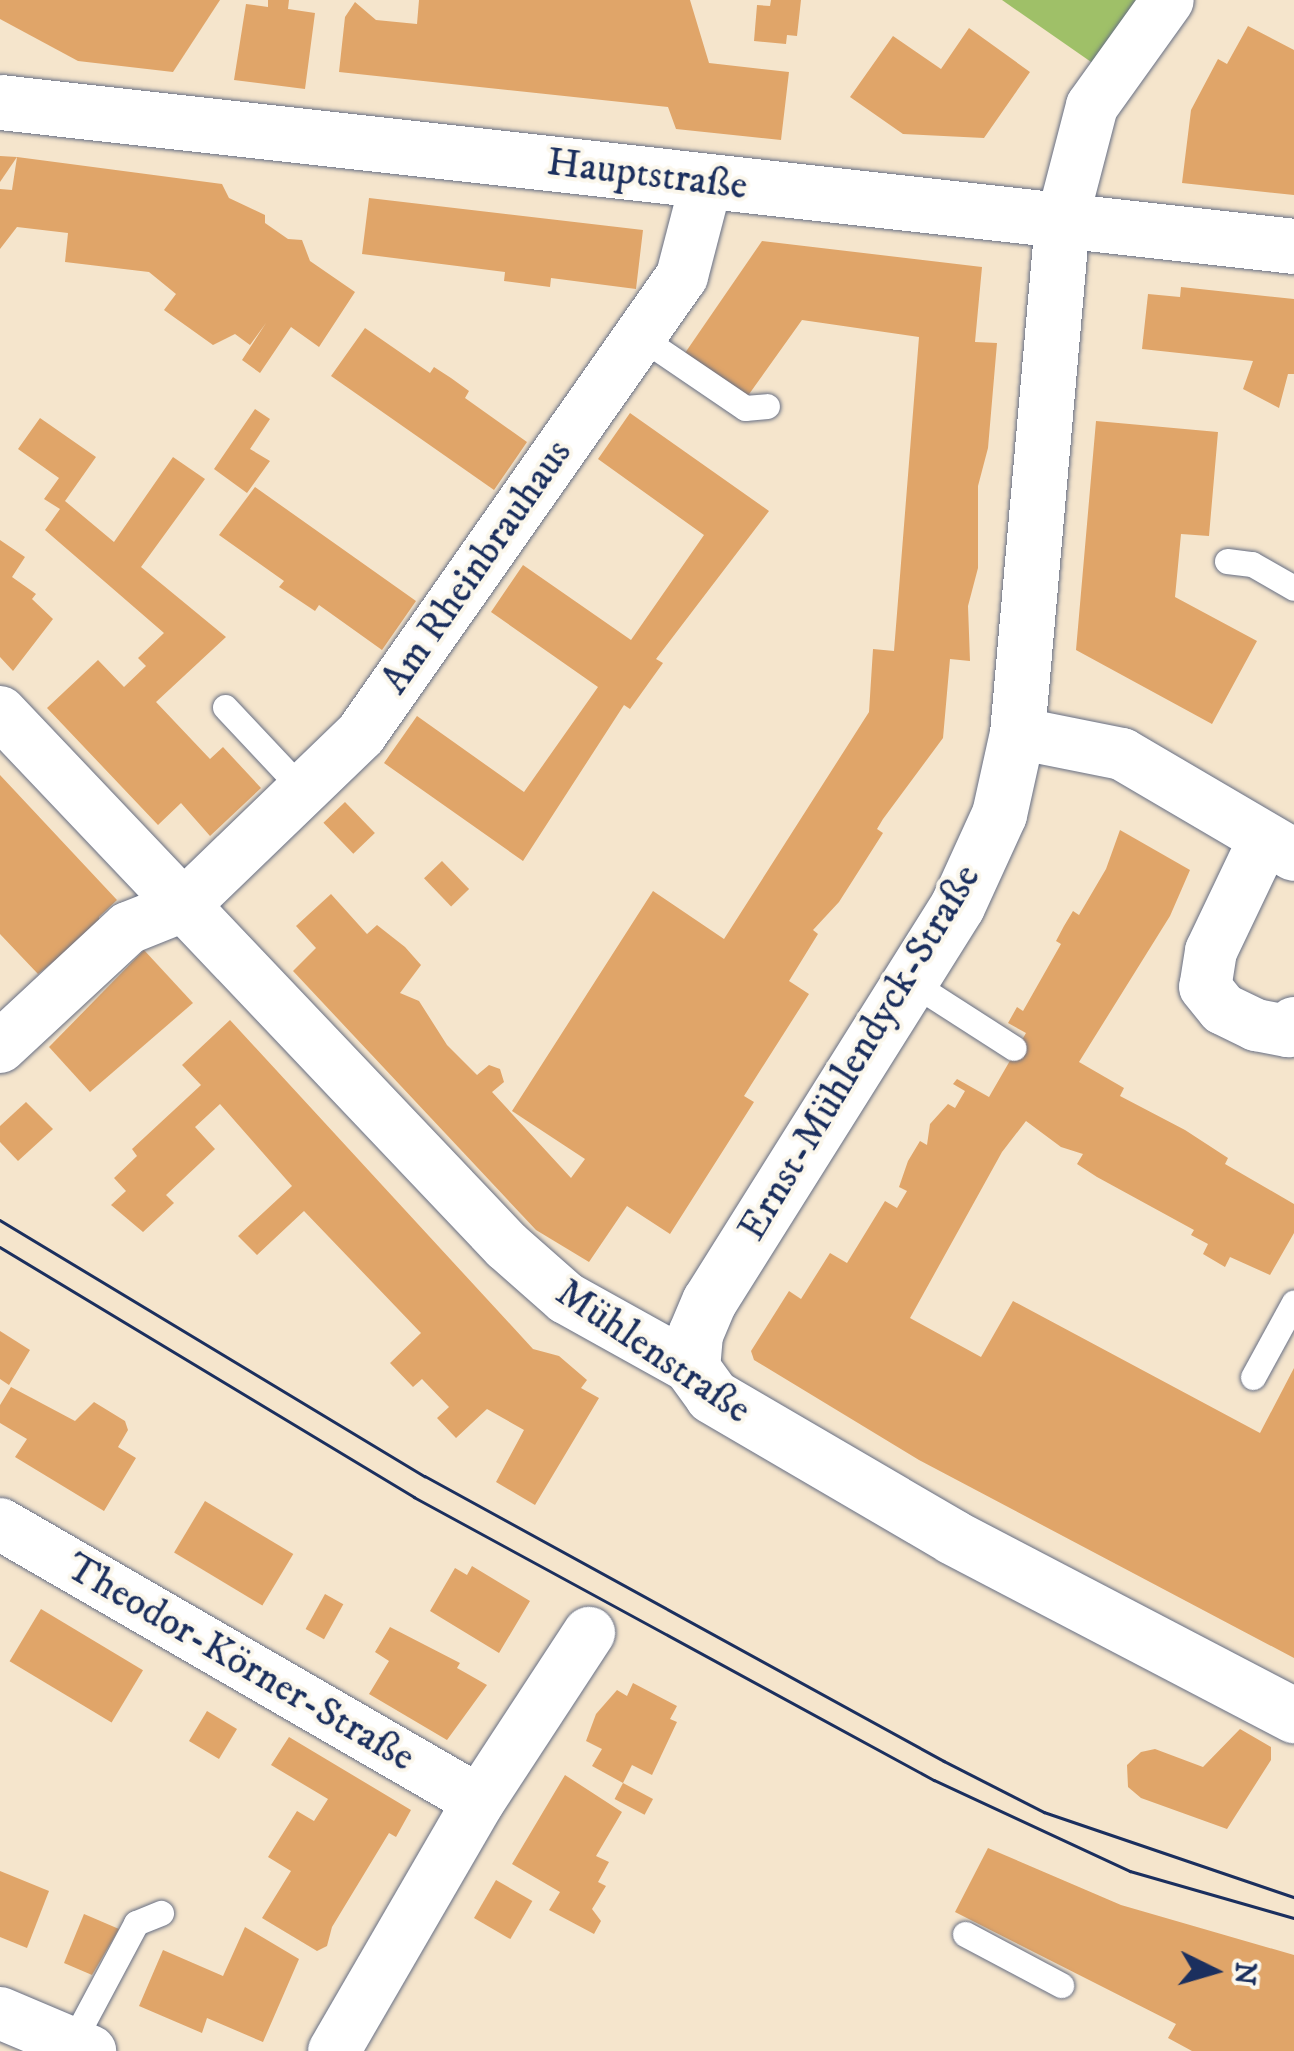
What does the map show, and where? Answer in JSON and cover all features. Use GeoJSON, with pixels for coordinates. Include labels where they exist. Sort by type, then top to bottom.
{"type":"FeatureCollection","features":[{"type":"Feature","properties":{"kind":"main road","name":"Hauptstraße"},"geometry":{"type":"LineString","coordinates":[[0,102],[706,184],[1294,246]]}},
{"type":"Feature","properties":{"kind":"main road","name":"Ernst-Mühlendyck-Straße"},"geometry":{"type":"LineString","coordinates":[[692,1368],[695,1334],[709,1301],[957,906],[999,814],[1017,733],[1062,221]]}},
{"type":"Feature","properties":{"kind":"main road","name":"Mühlenstraße"},"geometry":{"type":"LineString","coordinates":[[692,1368],[712,1396],[953,1538],[1294,1715]]}},
{"type":"Feature","properties":{"kind":"street"},"geometry":{"type":"LineString","coordinates":[[1062,221],[1092,106],[1168,0]]}},
{"type":"Feature","properties":{"kind":"street","name":"Am Rheinbrauhaus"},"geometry":{"type":"LineString","coordinates":[[183,906],[360,734],[682,276],[706,184]]}},
{"type":"Feature","properties":{"kind":"street","name":"Mühlenstraße"},"geometry":{"type":"LineString","coordinates":[[0,712],[507,1246],[566,1298],[692,1368]]}},
{"type":"Feature","properties":{"kind":"street"},"geometry":{"type":"LineString","coordinates":[[1017,733],[1122,754],[1279,848],[1211,951],[1205,986],[1223,1009],[1292,1032]]}},
{"type":"Feature","properties":{"kind":"street"},"geometry":{"type":"LineString","coordinates":[[0,1048],[128,928],[183,906]]}},
{"type":"Feature","properties":{"kind":"street","name":"Theodor-Körner-Straße"},"geometry":{"type":"LineString","coordinates":[[0,1524],[480,1802]]}},
{"type":"Feature","properties":{"kind":"street"},"geometry":{"type":"LineString","coordinates":[[334,2051],[480,1802],[589,1633]]}},
{"type":"Feature","properties":{"kind":"street"},"geometry":{"type":"LineString","coordinates":[[0,2013],[81,2047]]}},
{"type":"Feature","properties":{"kind":"lane"},"geometry":{"type":"LineString","coordinates":[[639,336],[745,408],[767,406]]}},
{"type":"Feature","properties":{"kind":"lane"},"geometry":{"type":"LineString","coordinates":[[1227,561],[1252,564],[1294,588]]}},
{"type":"Feature","properties":{"kind":"lane"},"geometry":{"type":"LineString","coordinates":[[226,707],[303,790]]}},
{"type":"Feature","properties":{"kind":"lane"},"geometry":{"type":"LineString","coordinates":[[911,982],[1014,1048]]}},
{"type":"Feature","properties":{"kind":"lane"},"geometry":{"type":"LineString","coordinates":[[1253,1377],[1294,1302]]}},
{"type":"Feature","properties":{"kind":"lane"},"geometry":{"type":"LineString","coordinates":[[81,2047],[136,1923],[162,1913]]}},
{"type":"Feature","properties":{"kind":"lane"},"geometry":{"type":"LineString","coordinates":[[965,1934],[1061,1985]]}},
{"type":"Feature","properties":{"kind":"green space"},"geometry":{"type":"Polygon","coordinates":[[[1002,0],[1139,0],[1094,64],[1002,0]]]}},
{"type":"Feature","properties":{"kind":"building"},"geometry":{"type":"Polygon","coordinates":[[[0,0],[220,0],[173,72],[78,61],[0,19],[0,0]]]}},
{"type":"Feature","properties":{"kind":"building"},"geometry":{"type":"Polygon","coordinates":[[[268,0],[289,0],[288,9],[315,13],[305,89],[234,80],[246,4],[268,7],[268,0]]]}},
{"type":"Feature","properties":{"kind":"building"},"geometry":{"type":"Polygon","coordinates":[[[419,0],[690,0],[709,63],[789,72],[781,140],[676,129],[668,107],[339,72],[345,17],[355,2],[376,20],[417,24],[419,0]]]}},
{"type":"Feature","properties":{"kind":"building"},"geometry":{"type":"Polygon","coordinates":[[[771,0],[801,0],[797,36],[787,35],[786,44],[754,41],[757,5],[770,6],[771,0]]]}},
{"type":"Feature","properties":{"kind":"building"},"geometry":{"type":"Polygon","coordinates":[[[1248,26],[1294,50],[1294,195],[1182,183],[1191,110],[1218,59],[1227,64],[1248,26]]]}},
{"type":"Feature","properties":{"kind":"building"},"geometry":{"type":"Polygon","coordinates":[[[969,28],[1030,72],[984,138],[903,134],[850,97],[893,36],[941,69],[969,28]]]}},
{"type":"Feature","properties":{"kind":"building"},"geometry":{"type":"Polygon","coordinates":[[[0,156],[17,157],[0,182],[0,156]]]}},
{"type":"Feature","properties":{"kind":"building"},"geometry":{"type":"Polygon","coordinates":[[[17,157],[222,184],[229,198],[265,215],[265,223],[288,239],[302,240],[310,261],[355,292],[319,347],[291,327],[260,373],[242,360],[266,323],[250,345],[235,334],[213,345],[164,310],[176,294],[149,272],[65,262],[68,233],[17,227],[0,249],[0,189],[12,190],[17,157]]]}},
{"type":"Feature","properties":{"kind":"building"},"geometry":{"type":"Polygon","coordinates":[[[369,198],[643,230],[636,289],[551,278],[550,287],[504,281],[505,272],[362,254],[369,198]]]}},
{"type":"Feature","properties":{"kind":"building"},"geometry":{"type":"Polygon","coordinates":[[[762,241],[982,267],[975,342],[997,343],[988,448],[978,486],[978,568],[968,606],[970,661],[950,659],[943,738],[883,819],[877,829],[883,833],[839,902],[813,930],[818,934],[789,981],[809,994],[744,1096],[754,1102],[670,1234],[627,1206],[589,1262],[536,1230],[293,971],[316,948],[296,926],[331,894],[367,934],[377,925],[405,947],[421,965],[400,993],[419,1001],[447,1045],[477,1075],[489,1065],[500,1069],[504,1082],[492,1092],[571,1178],[585,1159],[512,1111],[653,891],[724,939],[869,712],[873,649],[894,651],[919,337],[802,320],[747,397],[685,353],[762,241]]]}},
{"type":"Feature","properties":{"kind":"building"},"geometry":{"type":"Polygon","coordinates":[[[1181,287],[1294,299],[1294,374],[1288,374],[1279,408],[1243,389],[1253,361],[1142,349],[1148,294],[1180,297],[1181,287]]]}},
{"type":"Feature","properties":{"kind":"building"},"geometry":{"type":"Polygon","coordinates":[[[365,328],[430,373],[434,367],[451,378],[469,391],[465,398],[527,442],[494,490],[331,376],[365,328]]]}},
{"type":"Feature","properties":{"kind":"building"},"geometry":{"type":"Polygon","coordinates":[[[255,409],[270,419],[250,449],[270,461],[247,493],[214,469],[255,409]]]}},
{"type":"Feature","properties":{"kind":"building"},"geometry":{"type":"Polygon","coordinates":[[[630,413],[769,511],[656,659],[663,663],[630,709],[624,705],[523,861],[384,763],[417,716],[524,792],[598,687],[491,612],[523,565],[631,640],[704,535],[598,459],[630,413]]]}},
{"type":"Feature","properties":{"kind":"building"},"geometry":{"type":"Polygon","coordinates":[[[40,418],[96,457],[65,501],[114,542],[173,457],[205,479],[141,567],[226,637],[156,702],[210,759],[223,747],[261,788],[210,836],[181,803],[158,825],[47,708],[98,660],[124,687],[146,666],[138,658],[164,633],[45,530],[60,509],[44,499],[59,478],[18,449],[40,418]]]}},
{"type":"Feature","properties":{"kind":"building"},"geometry":{"type":"Polygon","coordinates":[[[1096,421],[1218,432],[1209,536],[1181,534],[1175,597],[1257,641],[1212,724],[1076,650],[1096,421]]]}},
{"type":"Feature","properties":{"kind":"building"},"geometry":{"type":"Polygon","coordinates":[[[255,487],[416,601],[382,650],[319,605],[315,611],[279,587],[284,581],[219,535],[255,487]]]}},
{"type":"Feature","properties":{"kind":"building"},"geometry":{"type":"Polygon","coordinates":[[[0,540],[25,557],[12,577],[36,594],[32,599],[53,619],[13,671],[0,657],[0,540]]]}},
{"type":"Feature","properties":{"kind":"building"},"geometry":{"type":"Polygon","coordinates":[[[0,775],[117,900],[99,917],[99,926],[38,974],[0,934],[0,775]]]}},
{"type":"Feature","properties":{"kind":"building"},"geometry":{"type":"Polygon","coordinates":[[[345,802],[375,833],[353,854],[323,823],[345,802]]]}},
{"type":"Feature","properties":{"kind":"building"},"geometry":{"type":"Polygon","coordinates":[[[1120,830],[1190,870],[1170,916],[1079,1062],[1124,1088],[1120,1096],[1185,1130],[1228,1158],[1225,1164],[1294,1204],[1294,1233],[1270,1275],[1230,1257],[1225,1267],[1203,1254],[1208,1244],[1191,1235],[1194,1230],[1097,1177],[1077,1164],[1083,1154],[1061,1147],[1026,1121],[1002,1152],[910,1318],[981,1357],[1013,1301],[1260,1433],[1294,1368],[1294,1658],[919,1460],[754,1360],[751,1351],[789,1291],[801,1299],[830,1253],[847,1263],[885,1201],[897,1208],[907,1191],[899,1187],[908,1161],[920,1141],[927,1145],[930,1124],[948,1104],[955,1108],[965,1091],[953,1084],[957,1079],[989,1097],[1026,1033],[1008,1023],[1017,1007],[1023,1011],[1061,944],[1056,941],[1064,926],[1073,911],[1079,915],[1106,869],[1120,830]]]}},
{"type":"Feature","properties":{"kind":"building"},"geometry":{"type":"Polygon","coordinates":[[[442,861],[469,889],[451,906],[424,878],[442,861]]]}},
{"type":"Feature","properties":{"kind":"building"},"geometry":{"type":"Polygon","coordinates":[[[144,950],[193,1003],[90,1092],[49,1047],[144,950]]]}},
{"type":"Feature","properties":{"kind":"building"},"geometry":{"type":"Polygon","coordinates":[[[230,1020],[533,1349],[559,1356],[587,1380],[581,1388],[599,1398],[535,1505],[496,1482],[524,1430],[487,1409],[456,1438],[437,1418],[449,1407],[422,1379],[413,1387],[390,1363],[421,1333],[304,1211],[257,1255],[238,1236],[292,1186],[220,1104],[195,1127],[215,1149],[166,1195],[174,1203],[143,1232],[111,1205],[126,1191],[114,1178],[137,1156],[132,1149],[201,1085],[182,1065],[230,1020]]]}},
{"type":"Feature","properties":{"kind":"building"},"geometry":{"type":"Polygon","coordinates":[[[26,1102],[53,1129],[18,1161],[0,1142],[0,1126],[26,1102]]]}},
{"type":"Feature","properties":{"kind":"building"},"geometry":{"type":"Polygon","coordinates":[[[0,1331],[30,1350],[9,1385],[0,1379],[0,1331]]]}},
{"type":"Feature","properties":{"kind":"building"},"geometry":{"type":"Polygon","coordinates":[[[11,1387],[75,1421],[94,1402],[125,1421],[128,1430],[118,1447],[136,1458],[104,1511],[15,1457],[27,1439],[0,1423],[0,1405],[11,1387]]]}},
{"type":"Feature","properties":{"kind":"building"},"geometry":{"type":"Polygon","coordinates":[[[205,1501],[293,1554],[262,1605],[174,1552],[205,1501]]]}},
{"type":"Feature","properties":{"kind":"building"},"geometry":{"type":"Polygon","coordinates":[[[472,1566],[530,1601],[499,1653],[430,1611],[455,1568],[467,1575],[472,1566]]]}},
{"type":"Feature","properties":{"kind":"building"},"geometry":{"type":"Polygon","coordinates":[[[325,1594],[343,1604],[324,1639],[306,1629],[325,1594]]]}},
{"type":"Feature","properties":{"kind":"building"},"geometry":{"type":"Polygon","coordinates":[[[41,1609],[143,1670],[112,1723],[10,1661],[41,1609]]]}},
{"type":"Feature","properties":{"kind":"building"},"geometry":{"type":"Polygon","coordinates":[[[390,1627],[460,1663],[457,1668],[487,1685],[447,1740],[369,1694],[389,1661],[375,1652],[390,1627]]]}},
{"type":"Feature","properties":{"kind":"building"},"geometry":{"type":"Polygon","coordinates":[[[633,1683],[677,1706],[670,1719],[677,1722],[652,1775],[632,1765],[623,1783],[592,1766],[602,1749],[586,1741],[596,1714],[617,1690],[627,1696],[633,1683]]]}},
{"type":"Feature","properties":{"kind":"building"},"geometry":{"type":"Polygon","coordinates":[[[207,1711],[237,1729],[219,1759],[189,1741],[207,1711]]]}},
{"type":"Feature","properties":{"kind":"building"},"geometry":{"type":"Polygon","coordinates":[[[1240,1729],[1271,1747],[1271,1760],[1227,1829],[1141,1798],[1128,1787],[1127,1765],[1141,1752],[1155,1749],[1203,1767],[1240,1729]]]}},
{"type":"Feature","properties":{"kind":"building"},"geometry":{"type":"Polygon","coordinates":[[[289,1737],[411,1810],[396,1837],[389,1833],[332,1927],[327,1946],[317,1951],[262,1918],[291,1871],[268,1857],[297,1811],[314,1821],[328,1799],[271,1765],[289,1737]]]}},
{"type":"Feature","properties":{"kind":"building"},"geometry":{"type":"Polygon","coordinates":[[[565,1775],[622,1812],[596,1856],[609,1862],[598,1882],[606,1886],[592,1909],[601,1921],[594,1934],[549,1910],[560,1892],[512,1864],[565,1775]]]}},
{"type":"Feature","properties":{"kind":"building"},"geometry":{"type":"Polygon","coordinates":[[[623,1783],[653,1799],[645,1815],[615,1799],[623,1783]]]}},
{"type":"Feature","properties":{"kind":"building"},"geometry":{"type":"Polygon","coordinates":[[[988,1848],[1121,1905],[1294,1955],[1294,2051],[1192,2051],[1168,2038],[1176,2024],[955,1912],[988,1848]]]}},
{"type":"Feature","properties":{"kind":"building"},"geometry":{"type":"Polygon","coordinates":[[[0,1871],[49,1891],[27,1948],[0,1937],[0,1871]]]}},
{"type":"Feature","properties":{"kind":"building"},"geometry":{"type":"Polygon","coordinates":[[[496,1880],[532,1901],[510,1939],[474,1918],[496,1880]]]}},
{"type":"Feature","properties":{"kind":"building"},"geometry":{"type":"Polygon","coordinates":[[[84,1914],[119,1929],[92,1975],[64,1963],[84,1914]]]}},
{"type":"Feature","properties":{"kind":"building"},"geometry":{"type":"Polygon","coordinates":[[[245,1927],[299,1959],[263,2042],[207,2018],[202,2033],[139,2006],[163,1950],[223,1976],[245,1927]]]}},
{"type":"Feature","properties":{"kind":"tram line"},"geometry":{"type":"LineString","coordinates":[[0,1220],[425,1476],[944,1761],[1044,1812],[1294,1897]]}},
{"type":"Feature","properties":{"kind":"tram line"},"geometry":{"type":"LineString","coordinates":[[0,1247],[414,1497],[934,1780],[1130,1871],[1294,1918]]}}]}
